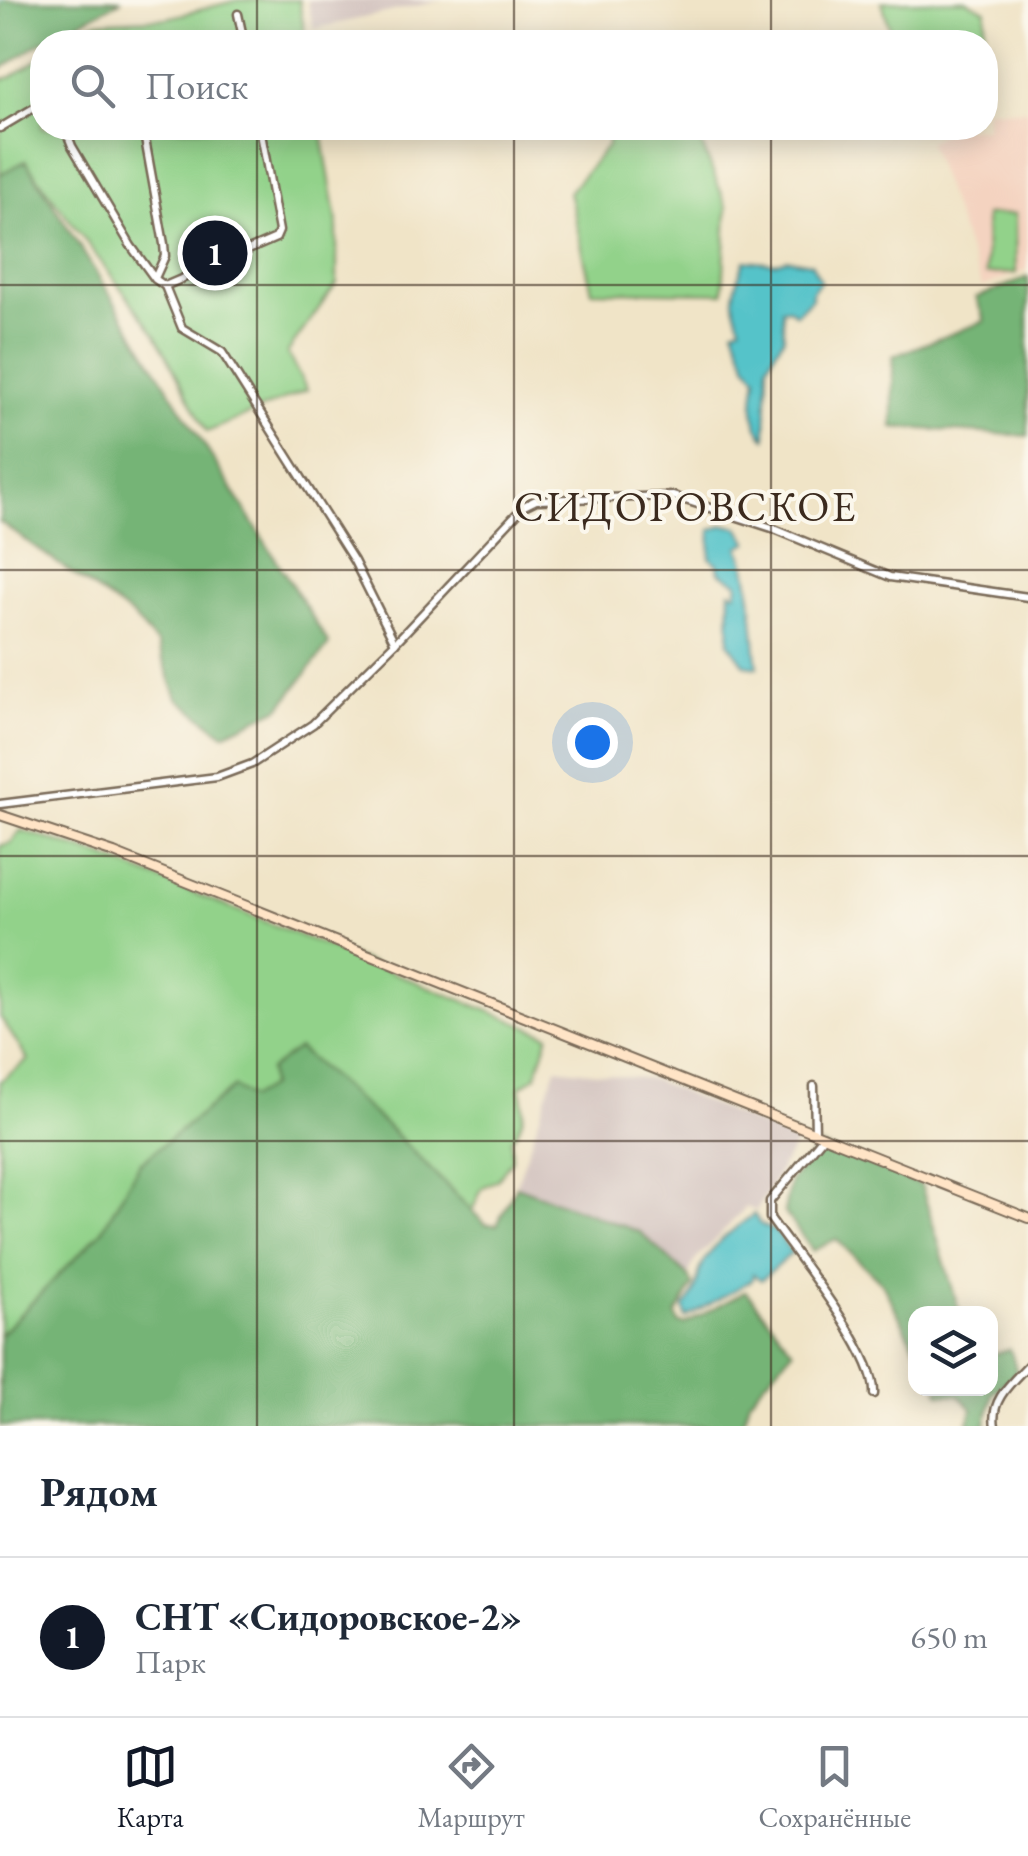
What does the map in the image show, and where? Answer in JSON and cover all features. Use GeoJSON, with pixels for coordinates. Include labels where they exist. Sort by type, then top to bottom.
{"type":"FeatureCollection","features":[{"type":"Feature","properties":{"kind":"street"},"geometry":{"type":"LineString","coordinates":[[238,14],[241,30]]}},
{"type":"Feature","properties":{"kind":"street"},"geometry":{"type":"LineString","coordinates":[[0,128],[30,110]]}},
{"type":"Feature","properties":{"kind":"street"},"geometry":{"type":"LineString","coordinates":[[70,140],[154,279],[165,286],[182,328],[222,352],[354,561],[395,643]]}},
{"type":"Feature","properties":{"kind":"street"},"geometry":{"type":"LineString","coordinates":[[146,140],[164,244],[164,256],[154,279]]}},
{"type":"Feature","properties":{"kind":"street"},"geometry":{"type":"LineString","coordinates":[[165,286],[276,238],[279,231],[262,140]]}},
{"type":"Feature","properties":{"kind":"street"},"geometry":{"type":"LineString","coordinates":[[0,804],[217,777],[252,764],[313,724],[524,506],[536,500],[674,496],[772,528],[890,577],[1028,597]]}},
{"type":"Feature","properties":{"kind":"street"},"geometry":{"type":"LineString","coordinates":[[0,816],[114,853],[1028,1218]]}},
{"type":"Feature","properties":{"kind":"street"},"geometry":{"type":"LineString","coordinates":[[814,1086],[820,1135],[770,1202],[770,1218],[846,1325],[875,1382],[874,1394]]}},
{"type":"Feature","properties":{"kind":"street"},"geometry":{"type":"LineString","coordinates":[[995,1426],[997,1400],[1026,1370]]}},
{"type":"Feature","properties":{"kind":"shaded area"},"geometry":{"type":"Polygon","coordinates":[[[307,0],[443,0],[314,29],[307,0]]]}},
{"type":"Feature","properties":{"kind":"shaded area"},"geometry":{"type":"Polygon","coordinates":[[[998,109],[1028,110],[1028,269],[982,287],[928,142],[998,140],[998,109]]]}},
{"type":"Feature","properties":{"kind":"shaded area"},"geometry":{"type":"Polygon","coordinates":[[[556,1068],[651,1079],[797,1141],[756,1211],[746,1207],[694,1262],[688,1276],[640,1231],[516,1186],[556,1068]]]}},
{"type":"Feature","properties":{"kind":"green space"},"geometry":{"type":"Polygon","coordinates":[[[0,0],[122,0],[65,30],[30,30],[30,50],[0,70],[0,0]]]}},
{"type":"Feature","properties":{"kind":"green space"},"geometry":{"type":"Polygon","coordinates":[[[238,0],[299,0],[304,30],[83,30],[95,22],[168,18],[238,0]]]}},
{"type":"Feature","properties":{"kind":"green space"},"geometry":{"type":"Polygon","coordinates":[[[965,0],[986,10],[985,30],[890,30],[882,2],[965,0]]]}},
{"type":"Feature","properties":{"kind":"green space"},"geometry":{"type":"Polygon","coordinates":[[[30,65],[30,140],[323,140],[337,222],[337,283],[287,353],[307,390],[207,432],[156,335],[26,162],[0,174],[0,80],[30,65]]]}},
{"type":"Feature","properties":{"kind":"green space"},"geometry":{"type":"Polygon","coordinates":[[[608,140],[700,140],[727,207],[723,293],[592,291],[569,192],[608,140]]]}},
{"type":"Feature","properties":{"kind":"green space"},"geometry":{"type":"Polygon","coordinates":[[[26,161],[329,644],[280,708],[224,734],[177,698],[157,644],[132,616],[0,522],[0,174],[26,161]]]}},
{"type":"Feature","properties":{"kind":"green space"},"geometry":{"type":"Polygon","coordinates":[[[1015,214],[1016,273],[986,274],[985,215],[1015,214]]]}},
{"type":"Feature","properties":{"kind":"green space"},"geometry":{"type":"Polygon","coordinates":[[[1028,277],[1028,436],[893,427],[893,356],[985,321],[976,298],[1028,277]]]}},
{"type":"Feature","properties":{"kind":"green space"},"geometry":{"type":"Polygon","coordinates":[[[21,830],[101,856],[549,1035],[536,1076],[520,1087],[522,1121],[511,1140],[512,1159],[498,1179],[482,1188],[472,1211],[387,1126],[270,1086],[140,1163],[101,1232],[0,1335],[0,1081],[28,1060],[0,1017],[0,846],[12,842],[21,830]]]}},
{"type":"Feature","properties":{"kind":"green space"},"geometry":{"type":"Polygon","coordinates":[[[298,1048],[387,1126],[485,1224],[497,1225],[516,1186],[640,1232],[693,1285],[676,1315],[679,1323],[685,1324],[746,1291],[793,1350],[749,1400],[742,1426],[0,1426],[0,1335],[101,1232],[140,1163],[234,1087],[250,1098],[270,1087],[269,1070],[298,1048]]]}},
{"type":"Feature","properties":{"kind":"green space"},"geometry":{"type":"Polygon","coordinates":[[[820,1146],[921,1185],[958,1306],[908,1306],[908,1333],[882,1283],[836,1239],[813,1251],[784,1212],[790,1181],[820,1146]]]}},
{"type":"Feature","properties":{"kind":"green space"},"geometry":{"type":"Polygon","coordinates":[[[1010,1349],[1017,1372],[998,1389],[998,1353],[1010,1349]]]}},
{"type":"Feature","properties":{"kind":"green space"},"geometry":{"type":"Polygon","coordinates":[[[960,1396],[992,1396],[986,1426],[968,1426],[972,1409],[960,1396]]]}},
{"type":"Feature","properties":{"kind":"water"},"geometry":{"type":"Polygon","coordinates":[[[787,259],[811,263],[821,281],[812,291],[812,298],[796,314],[782,309],[784,337],[768,364],[766,438],[755,418],[757,377],[747,364],[734,329],[741,326],[734,297],[745,260],[775,263],[787,259]]]}},
{"type":"Feature","properties":{"kind":"water"},"geometry":{"type":"Polygon","coordinates":[[[724,525],[738,527],[749,542],[739,547],[750,588],[758,667],[745,665],[729,643],[730,591],[736,593],[738,583],[719,572],[718,564],[710,558],[711,530],[724,525]]]}},
{"type":"Feature","properties":{"kind":"water"},"geometry":{"type":"Polygon","coordinates":[[[754,1214],[760,1224],[777,1232],[792,1253],[761,1280],[753,1274],[752,1280],[686,1318],[684,1307],[707,1256],[754,1214]]]}},
{"type":"Feature","properties":{"kind":"place","name":"СНТ «Сидоровское-2»"},"geometry":{"type":"Point","coordinates":[215,253]}},
{"type":"Feature","properties":{"kind":"district","name":"СИДОРОВСКОЕ"},"geometry":{"type":"Point","coordinates":[686,506]}}]}
